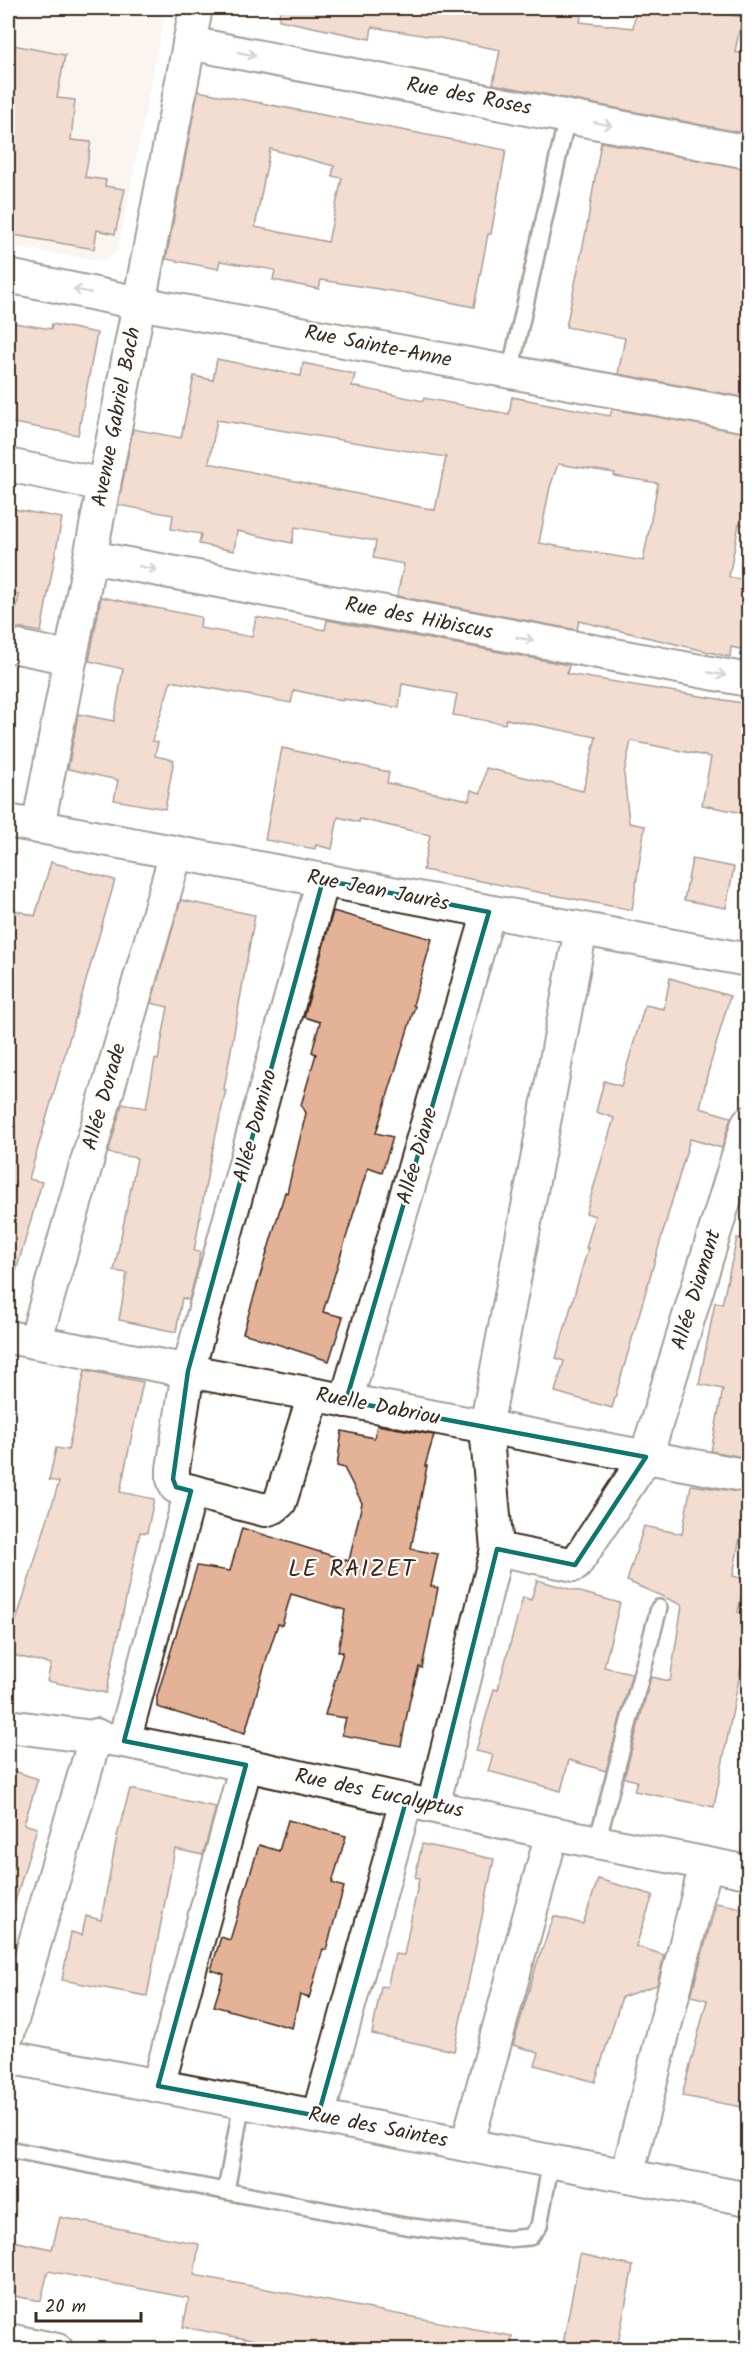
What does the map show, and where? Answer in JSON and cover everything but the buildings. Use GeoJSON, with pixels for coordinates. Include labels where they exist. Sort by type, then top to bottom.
{"type":"FeatureCollection","features":[{"type":"Feature","properties":{"kind":"street","name":"Avenue Gabriel Bach"},"geometry":{"type":"LineString","coordinates":[[38,827],[196,8]]}},
{"type":"Feature","properties":{"kind":"street","name":"Rue des Roses"},"geometry":{"type":"LineString","coordinates":[[189,43],[748,152]]}},
{"type":"Feature","properties":{"kind":"street","name":"Rue Sainte-Anne"},"geometry":{"type":"LineString","coordinates":[[8,276],[139,303],[748,416]]}},
{"type":"Feature","properties":{"kind":"street"},"geometry":{"type":"LineString","coordinates":[[8,465],[104,485]]}},
{"type":"Feature","properties":{"kind":"street","name":"Rue des Hibiscus"},"geometry":{"type":"LineString","coordinates":[[90,557],[748,680]]}},
{"type":"Feature","properties":{"kind":"street"},"geometry":{"type":"LineString","coordinates":[[8,645],[71,658]]}},
{"type":"Feature","properties":{"kind":"street","name":"Rue Jean Jaurès"},"geometry":{"type":"LineString","coordinates":[[8,821],[748,960]]}},
{"type":"Feature","properties":{"kind":"street","name":"Allée Dorade"},"geometry":{"type":"LineString","coordinates":[[21,1340],[176,853]]}},
{"type":"Feature","properties":{"kind":"street","name":"Allée Domino"},"geometry":{"type":"LineString","coordinates":[[191,1491],[176,1486],[173,1479],[188,1371],[323,880]]}},
{"type":"Feature","properties":{"kind":"street","name":"Allée Diane"},"geometry":{"type":"LineString","coordinates":[[346,1401],[489,912]]}},
{"type":"Feature","properties":{"kind":"street"},"geometry":{"type":"LineString","coordinates":[[318,2116],[419,1804],[497,1550],[486,1426],[582,929]]}},
{"type":"Feature","properties":{"kind":"street","name":"Allée Diamant"},"geometry":{"type":"LineString","coordinates":[[497,1550],[575,1564],[646,1457],[748,1123]]}},
{"type":"Feature","properties":{"kind":"street","name":"Ruelle Dabriou"},"geometry":{"type":"LineString","coordinates":[[21,1340],[748,1476]]}},
{"type":"Feature","properties":{"kind":"street"},"geometry":{"type":"LineString","coordinates":[[8,2034],[110,1738],[191,1491],[265,1510],[274,1507],[280,1502],[314,1395]]}},
{"type":"Feature","properties":{"kind":"street","name":"Rue des Eucalyptus"},"geometry":{"type":"LineString","coordinates":[[8,1726],[110,1738],[246,1765],[552,1833],[748,1872]]}},
{"type":"Feature","properties":{"kind":"street"},"geometry":{"type":"LineString","coordinates":[[158,2086],[246,1765]]}},
{"type":"Feature","properties":{"kind":"street"},"geometry":{"type":"LineString","coordinates":[[467,2145],[552,1833]]}},
{"type":"Feature","properties":{"kind":"street"},"geometry":{"type":"LineString","coordinates":[[627,2176],[706,1864]]}},
{"type":"Feature","properties":{"kind":"street","name":"Rue des Saintes"},"geometry":{"type":"LineString","coordinates":[[8,2057],[748,2199]]}},
{"type":"Feature","properties":{"kind":"street"},"geometry":{"type":"LineString","coordinates":[[8,2340],[57,2349]]}},
{"type":"Feature","properties":{"kind":"lane"},"geometry":{"type":"LineString","coordinates":[[510,372],[567,117]]}},
{"type":"Feature","properties":{"kind":"lane"},"geometry":{"type":"LineString","coordinates":[[597,1842],[659,1608]]}},
{"type":"Feature","properties":{"kind":"lane"},"geometry":{"type":"LineString","coordinates":[[226,2191],[242,2102]]}},
{"type":"Feature","properties":{"kind":"lane"},"geometry":{"type":"LineString","coordinates":[[8,2149],[405,2226],[506,2239],[530,2237],[539,2226],[551,2161]]}},
{"type":"Feature","properties":{"kind":"highlighted area"},"geometry":{"type":"Polygon","coordinates":[[[323,880],[489,912],[346,1401],[646,1457],[575,1565],[497,1549],[433,1806],[406,1801],[318,2116],[158,2086],[246,1765],[124,1741],[191,1491],[176,1487],[173,1479],[188,1371],[323,880]]]}},
{"type":"Feature","properties":{"kind":"shaded area"},"geometry":{"type":"Polygon","coordinates":[[[8,8],[166,8],[118,251],[102,261],[8,247],[8,8]]]}},
{"type":"Feature","properties":{"kind":"shaded area"},"geometry":{"type":"Polygon","coordinates":[[[696,8],[748,8],[748,18],[696,8]]]}},
{"type":"Feature","properties":{"kind":"district","name":"LE RAIZET"},"geometry":{"type":"Point","coordinates":[352,1569]}}]}
